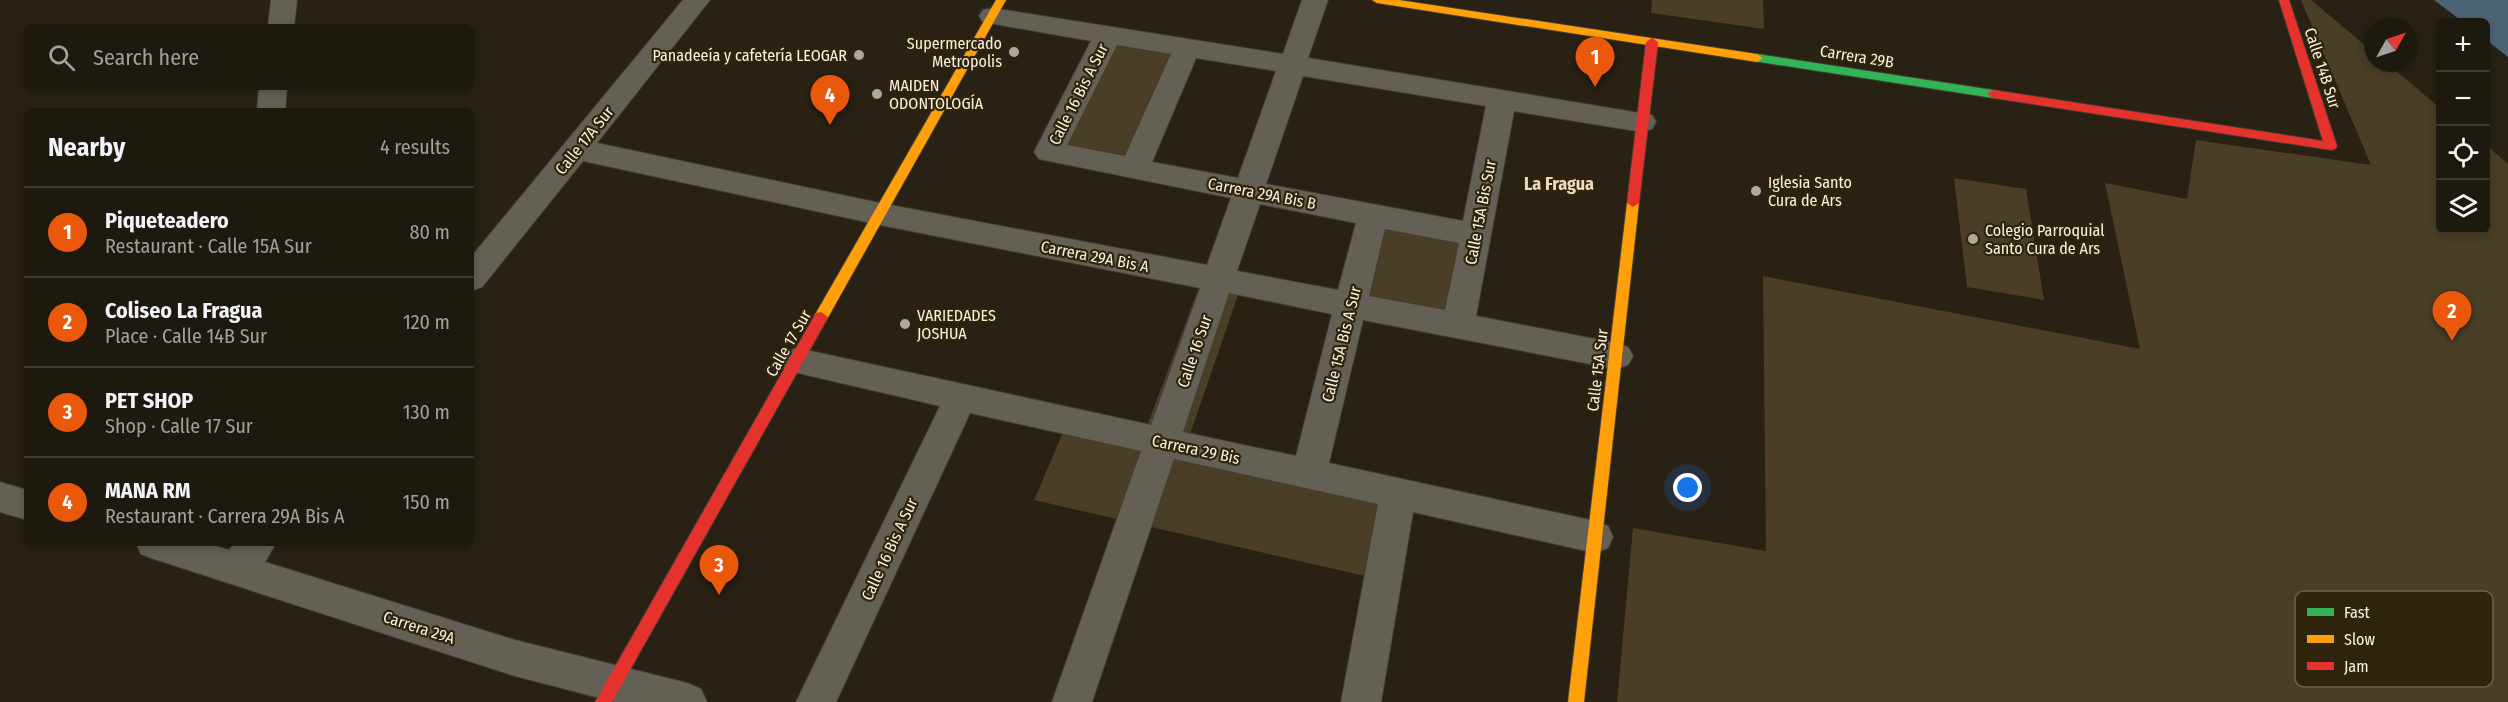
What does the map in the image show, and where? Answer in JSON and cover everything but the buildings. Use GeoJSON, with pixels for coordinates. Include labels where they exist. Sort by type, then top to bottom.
{"type":"FeatureCollection","features":[{"type":"Feature","properties":{"kind":"street"},"geometry":{"type":"LineString","coordinates":[[280,24],[284,0]]}},
{"type":"Feature","properties":{"kind":"street","name":"Calle 17A Sur"},"geometry":{"type":"LineString","coordinates":[[474,275],[697,0]]}},
{"type":"Feature","properties":{"kind":"street","name":"Calle 16 Sur"},"geometry":{"type":"LineString","coordinates":[[1072,702],[1315,0]]}},
{"type":"Feature","properties":{"kind":"street","name":"Carrera 29B"},"geometry":{"type":"LineString","coordinates":[[1377,0],[2331,146]]}},
{"type":"Feature","properties":{"kind":"street","name":"Calle 14B Sur"},"geometry":{"type":"LineString","coordinates":[[2284,0],[2331,146]]}},
{"type":"Feature","properties":{"kind":"street"},"geometry":{"type":"LineString","coordinates":[[997,8],[1108,35],[1642,122]]}},
{"type":"Feature","properties":{"kind":"street","name":"Calle 17 Sur"},"geometry":{"type":"LineString","coordinates":[[609,693],[997,8]]}},
{"type":"Feature","properties":{"kind":"street","name":"Calle 16 Bis A Sur"},"geometry":{"type":"LineString","coordinates":[[1049,152],[1108,35]]}},
{"type":"Feature","properties":{"kind":"street","name":"Calle 15A Sur"},"geometry":{"type":"LineString","coordinates":[[1576,702],[1652,42]]}},
{"type":"Feature","properties":{"kind":"street"},"geometry":{"type":"LineString","coordinates":[[1135,168],[1187,48]]}},
{"type":"Feature","properties":{"kind":"street"},"geometry":{"type":"LineString","coordinates":[[271,108],[273,90]]}},
{"type":"Feature","properties":{"kind":"street","name":"Calle 15A Bis Sur"},"geometry":{"type":"LineString","coordinates":[[1458,326],[1502,99]]}},
{"type":"Feature","properties":{"kind":"street","name":"Carrera 29A Bis A"},"geometry":{"type":"LineString","coordinates":[[576,149],[880,214],[1616,356]]}},
{"type":"Feature","properties":{"kind":"street","name":"Carrera 29A Bis B"},"geometry":{"type":"LineString","coordinates":[[1049,152],[1475,235]]}},
{"type":"Feature","properties":{"kind":"street","name":"Calle 15A Bis A Sur"},"geometry":{"type":"LineString","coordinates":[[1309,473],[1373,214]]}},
{"type":"Feature","properties":{"kind":"street","name":"Carrera 29 Bis"},"geometry":{"type":"LineString","coordinates":[[797,361],[1595,537]]}},
{"type":"Feature","properties":{"kind":"street","name":"Calle 16 Bis A Sur"},"geometry":{"type":"LineString","coordinates":[[816,702],[961,397]]}},
{"type":"Feature","properties":{"kind":"street"},"geometry":{"type":"LineString","coordinates":[[1361,702],[1398,493]]}},
{"type":"Feature","properties":{"kind":"street"},"geometry":{"type":"LineString","coordinates":[[0,497],[24,504]]}},
{"type":"Feature","properties":{"kind":"street","name":"Carrera 29A"},"geometry":{"type":"LineString","coordinates":[[175,546],[247,556],[609,693],[687,702]]}},
{"type":"Feature","properties":{"kind":"shaded area"},"geometry":{"type":"Polygon","coordinates":[[[1652,0],[1763,0],[1764,29],[1651,13],[1652,0]]]}},
{"type":"Feature","properties":{"kind":"shaded area"},"geometry":{"type":"Polygon","coordinates":[[[2301,0],[2311,0],[2364,44],[2364,72],[2398,72],[2436,105],[2436,234],[2490,234],[2490,148],[2508,164],[2508,702],[1617,702],[1633,528],[1766,551],[1763,276],[2140,349],[2105,183],[2187,199],[2196,140],[2371,165],[2301,0]]]}},
{"type":"Feature","properties":{"kind":"shaded area"},"geometry":{"type":"Polygon","coordinates":[[[1111,38],[1183,49],[1134,165],[1051,152],[1111,38]]]}},
{"type":"Feature","properties":{"kind":"shaded area"},"geometry":{"type":"Polygon","coordinates":[[[1954,178],[2026,189],[2044,300],[1967,287],[1954,178]]]}},
{"type":"Feature","properties":{"kind":"shaded area"},"geometry":{"type":"Polygon","coordinates":[[[1373,214],[1475,235],[1458,326],[1350,305],[1373,214]]]}},
{"type":"Feature","properties":{"kind":"shaded area"},"geometry":{"type":"Polygon","coordinates":[[[1199,287],[1238,295],[1186,446],[1398,493],[1382,580],[1034,500],[1068,421],[1147,426],[1199,287]]]}},
{"type":"Feature","properties":{"kind":"water"},"geometry":{"type":"Polygon","coordinates":[[[2434,0],[2508,0],[2508,57],[2490,43],[2490,18],[2458,18],[2434,0]]]}},
{"type":"Feature","properties":{"kind":"traffic: fast"},"geometry":{"type":"LineString","coordinates":[[1757,58],[1993,94]]}},
{"type":"Feature","properties":{"kind":"traffic: slow"},"geometry":{"type":"LineString","coordinates":[[821,317],[1001,0]]}},
{"type":"Feature","properties":{"kind":"traffic: slow"},"geometry":{"type":"LineString","coordinates":[[1377,0],[1757,58]]}},
{"type":"Feature","properties":{"kind":"traffic: slow"},"geometry":{"type":"LineString","coordinates":[[1576,702],[1633,203]]}},
{"type":"Feature","properties":{"kind":"traffic: jam"},"geometry":{"type":"LineString","coordinates":[[1993,94],[2331,146],[2284,0]]}},
{"type":"Feature","properties":{"kind":"traffic: jam"},"geometry":{"type":"LineString","coordinates":[[1633,203],[1652,42]]}},
{"type":"Feature","properties":{"kind":"traffic: jam"},"geometry":{"type":"LineString","coordinates":[[603,702],[821,317]]}},
{"type":"Feature","properties":{"kind":"place","name":"Supermercado Metropolis"},"geometry":{"type":"Point","coordinates":[1014,52]}},
{"type":"Feature","properties":{"kind":"place","name":"Panadeeía y cafetería LEOGAR"},"geometry":{"type":"Point","coordinates":[859,55]}},
{"type":"Feature","properties":{"kind":"place","name":"Piqueteadero"},"geometry":{"type":"Point","coordinates":[1595,87]}},
{"type":"Feature","properties":{"kind":"place","name":"MAIDEN ODONTOLOGÍA"},"geometry":{"type":"Point","coordinates":[877,94]}},
{"type":"Feature","properties":{"kind":"place","name":"MANA RM"},"geometry":{"type":"Point","coordinates":[830,125]}},
{"type":"Feature","properties":{"kind":"place","name":"Iglesia Santo Cura de Ars"},"geometry":{"type":"Point","coordinates":[1756,191]}},
{"type":"Feature","properties":{"kind":"place","name":"Colegio Parroquial Santo Cura de Ars"},"geometry":{"type":"Point","coordinates":[1973,239]}},
{"type":"Feature","properties":{"kind":"place","name":"VARIEDADES JOSHUA"},"geometry":{"type":"Point","coordinates":[905,324]}},
{"type":"Feature","properties":{"kind":"place","name":"Coliseo La Fragua"},"geometry":{"type":"Point","coordinates":[2452,341]}},
{"type":"Feature","properties":{"kind":"place","name":"PET SHOP"},"geometry":{"type":"Point","coordinates":[719,595]}},
{"type":"Feature","properties":{"kind":"district","name":"La Fragua"},"geometry":{"type":"Point","coordinates":[1559,184]}}]}
